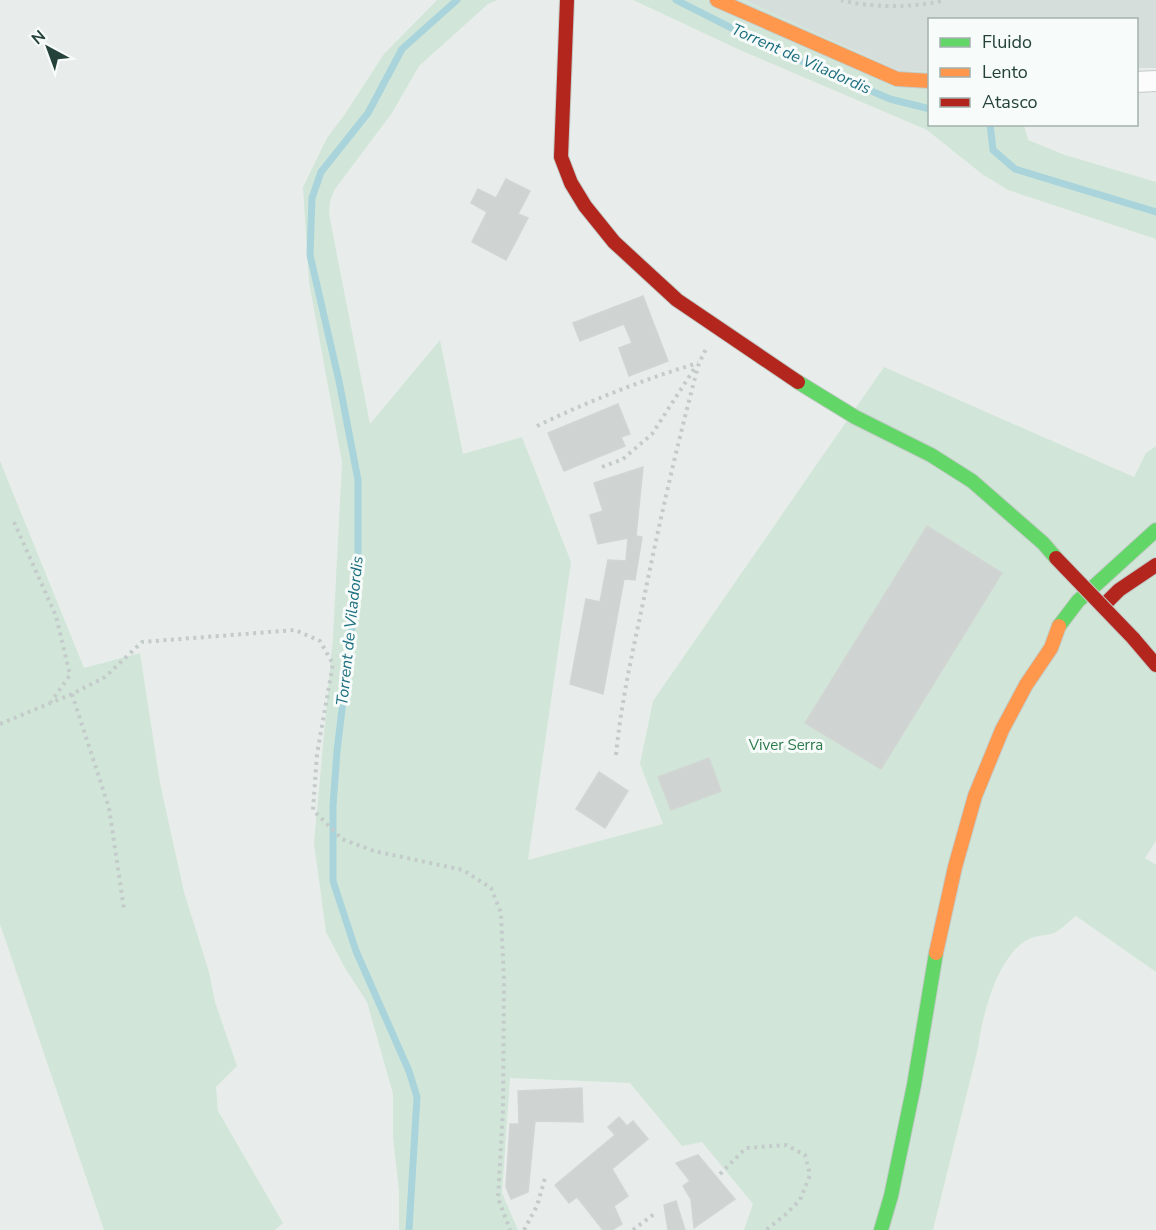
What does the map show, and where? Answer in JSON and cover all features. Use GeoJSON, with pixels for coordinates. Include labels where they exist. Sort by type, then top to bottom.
{"type":"FeatureCollection","features":[{"type":"Feature","properties":{"kind":"main road"},"geometry":{"type":"LineString","coordinates":[[717,0],[897,79],[928,81]]}},
{"type":"Feature","properties":{"kind":"main road"},"geometry":{"type":"LineString","coordinates":[[566,3],[567,39],[562,96],[561,157],[571,183],[585,206],[614,242],[677,300],[780,371],[855,417],[931,455],[972,481],[1043,543],[1156,665]]}},
{"type":"Feature","properties":{"kind":"main road"},"geometry":{"type":"LineString","coordinates":[[882,1230],[903,1140],[933,974],[958,857],[975,796],[1002,730],[1026,685],[1051,648],[1058,627],[1078,601],[1156,530]]}},
{"type":"Feature","properties":{"kind":"main road"},"geometry":{"type":"LineString","coordinates":[[1094,615],[1119,590],[1156,565]]}},
{"type":"Feature","properties":{"kind":"main road"},"geometry":{"type":"LineString","coordinates":[[1051,648],[1069,639]]}},
{"type":"Feature","properties":{"kind":"street"},"geometry":{"type":"LineString","coordinates":[[1138,82],[1156,81]]}},
{"type":"Feature","properties":{"kind":"path"},"geometry":{"type":"LineString","coordinates":[[841,0],[858,4],[923,5],[945,0]]}},
{"type":"Feature","properties":{"kind":"path"},"geometry":{"type":"LineString","coordinates":[[602,467],[623,459],[652,434],[699,363],[718,327]]}},
{"type":"Feature","properties":{"kind":"path"},"geometry":{"type":"LineString","coordinates":[[537,426],[639,382],[699,363]]}},
{"type":"Feature","properties":{"kind":"path"},"geometry":{"type":"LineString","coordinates":[[616,755],[628,675],[670,473],[699,363]]}},
{"type":"Feature","properties":{"kind":"path"},"geometry":{"type":"LineString","coordinates":[[14,522],[56,616],[70,675],[51,702]]}},
{"type":"Feature","properties":{"kind":"path"},"geometry":{"type":"LineString","coordinates":[[0,724],[72,694],[105,677],[142,642],[295,630],[320,641],[333,664],[317,754],[313,810],[342,839],[374,851],[463,870],[491,888],[501,913],[504,993],[503,1110],[498,1198],[510,1230]]}},
{"type":"Feature","properties":{"kind":"path"},"geometry":{"type":"LineString","coordinates":[[72,694],[109,808],[124,909]]}},
{"type":"Feature","properties":{"kind":"path"},"geometry":{"type":"LineString","coordinates":[[720,1174],[746,1148],[786,1145],[805,1155],[810,1175],[800,1200],[766,1230]]}},
{"type":"Feature","properties":{"kind":"path"},"geometry":{"type":"LineString","coordinates":[[525,1230],[537,1206],[546,1175]]}},
{"type":"Feature","properties":{"kind":"path"},"geometry":{"type":"LineString","coordinates":[[633,1230],[654,1214]]}},
{"type":"Feature","properties":{"kind":"shaded area"},"geometry":{"type":"Polygon","coordinates":[[[744,0],[1156,0],[1156,68],[1138,68],[1138,18],[928,18],[928,71],[901,72],[744,0]]]}},
{"type":"Feature","properties":{"kind":"green space","name":"Viver Serra"},"geometry":{"type":"Polygon","coordinates":[[[437,0],[497,0],[488,4],[419,66],[392,113],[335,189],[330,201],[329,214],[370,424],[440,340],[463,454],[522,437],[571,562],[528,860],[663,824],[640,764],[653,701],[884,367],[1134,477],[1146,453],[1156,446],[1156,841],[1145,858],[1156,865],[1156,972],[1076,916],[1057,932],[1030,938],[1016,948],[999,973],[987,1004],[933,1230],[744,1230],[753,1204],[702,1142],[682,1146],[630,1083],[510,1078],[502,1193],[518,1230],[399,1230],[399,1191],[393,1138],[393,1094],[367,1002],[326,932],[314,843],[333,637],[342,462],[309,282],[303,187],[327,138],[384,54],[437,0]]]}},
{"type":"Feature","properties":{"kind":"green space"},"geometry":{"type":"Polygon","coordinates":[[[633,0],[744,0],[901,72],[928,71],[928,126],[1024,126],[1028,140],[1065,155],[1156,182],[1156,239],[1008,190],[982,174],[927,130],[740,50],[633,0]]]}},
{"type":"Feature","properties":{"kind":"green space"},"geometry":{"type":"Polygon","coordinates":[[[0,461],[84,668],[140,653],[160,783],[184,892],[209,972],[215,1002],[237,1066],[216,1087],[218,1111],[283,1223],[275,1230],[104,1230],[0,924],[0,461]]]}},
{"type":"Feature","properties":{"kind":"building"},"geometry":{"type":"Polygon","coordinates":[[[506,179],[530,191],[518,214],[528,218],[506,260],[472,242],[487,212],[471,203],[478,189],[496,198],[506,179]]]}},
{"type":"Feature","properties":{"kind":"building"},"geometry":{"type":"Polygon","coordinates":[[[643,296],[668,361],[629,376],[619,348],[632,343],[624,324],[580,341],[573,323],[643,296]]]}},
{"type":"Feature","properties":{"kind":"building"},"geometry":{"type":"Polygon","coordinates":[[[618,404],[630,434],[621,437],[625,446],[564,471],[548,433],[618,404]]]}},
{"type":"Feature","properties":{"kind":"building"},"geometry":{"type":"Polygon","coordinates":[[[643,467],[636,536],[642,537],[635,580],[624,579],[603,694],[570,684],[586,599],[600,602],[608,560],[626,561],[628,538],[598,544],[590,515],[603,511],[594,483],[643,467]]]}},
{"type":"Feature","properties":{"kind":"building"},"geometry":{"type":"Polygon","coordinates":[[[927,526],[1002,573],[881,769],[805,723],[927,526]]]}},
{"type":"Feature","properties":{"kind":"building"},"geometry":{"type":"Polygon","coordinates":[[[709,758],[721,791],[671,810],[658,777],[709,758]]]}},
{"type":"Feature","properties":{"kind":"building"},"geometry":{"type":"Polygon","coordinates":[[[599,772],[628,791],[605,828],[576,809],[599,772]]]}},
{"type":"Feature","properties":{"kind":"building"},"geometry":{"type":"Polygon","coordinates":[[[582,1088],[583,1122],[535,1121],[528,1192],[511,1199],[506,1187],[510,1124],[519,1124],[518,1091],[582,1088]]]}},
{"type":"Feature","properties":{"kind":"building"},"geometry":{"type":"Polygon","coordinates":[[[619,1117],[627,1126],[633,1121],[648,1139],[612,1169],[628,1196],[614,1206],[622,1224],[612,1230],[603,1230],[577,1197],[569,1203],[555,1185],[615,1135],[608,1127],[619,1117]]]}},
{"type":"Feature","properties":{"kind":"building"},"geometry":{"type":"Polygon","coordinates":[[[698,1155],[735,1199],[694,1228],[691,1199],[683,1186],[690,1181],[676,1163],[698,1155]]]}},
{"type":"Feature","properties":{"kind":"building"},"geometry":{"type":"Polygon","coordinates":[[[676,1201],[685,1230],[668,1230],[664,1205],[676,1201]]]}},
{"type":"Feature","properties":{"kind":"waterway","name":"Torrent de Viladordis"},"geometry":{"type":"LineString","coordinates":[[409,1230],[417,1097],[409,1071],[356,951],[333,881],[333,806],[337,751],[358,577],[358,480],[339,381],[310,255],[312,198],[321,172],[368,113],[402,49],[457,0]]}},
{"type":"Feature","properties":{"kind":"waterway","name":"Torrent de Viladordis"},"geometry":{"type":"LineString","coordinates":[[676,0],[769,47],[890,99],[928,108]]}},
{"type":"Feature","properties":{"kind":"waterway","name":"Torrent de Viladordis"},"geometry":{"type":"LineString","coordinates":[[990,126],[993,150],[1015,169],[1156,212]]}},
{"type":"Feature","properties":{"kind":"traffic: fast"},"geometry":{"type":"LineString","coordinates":[[798,382],[855,417],[931,455],[972,481],[1043,543],[1056,558]]}},
{"type":"Feature","properties":{"kind":"traffic: fast"},"geometry":{"type":"LineString","coordinates":[[1059,626],[1078,601],[1156,530]]}},
{"type":"Feature","properties":{"kind":"traffic: fast"},"geometry":{"type":"LineString","coordinates":[[881,1230],[891,1196],[914,1085],[936,953]]}},
{"type":"Feature","properties":{"kind":"traffic: slow"},"geometry":{"type":"LineString","coordinates":[[717,0],[897,79],[928,81]]}},
{"type":"Feature","properties":{"kind":"traffic: slow"},"geometry":{"type":"LineString","coordinates":[[936,953],[955,867],[975,796],[1002,730],[1026,685],[1051,648],[1059,626]]}},
{"type":"Feature","properties":{"kind":"traffic: jam"},"geometry":{"type":"LineString","coordinates":[[567,0],[561,157],[571,183],[585,206],[614,242],[677,300],[798,382]]}},
{"type":"Feature","properties":{"kind":"traffic: jam"},"geometry":{"type":"LineString","coordinates":[[1056,558],[1133,638]]}},
{"type":"Feature","properties":{"kind":"traffic: jam"},"geometry":{"type":"LineString","coordinates":[[1103,606],[1119,590],[1156,565]]}},
{"type":"Feature","properties":{"kind":"traffic: jam"},"geometry":{"type":"LineString","coordinates":[[1133,638],[1156,665]]}}]}
